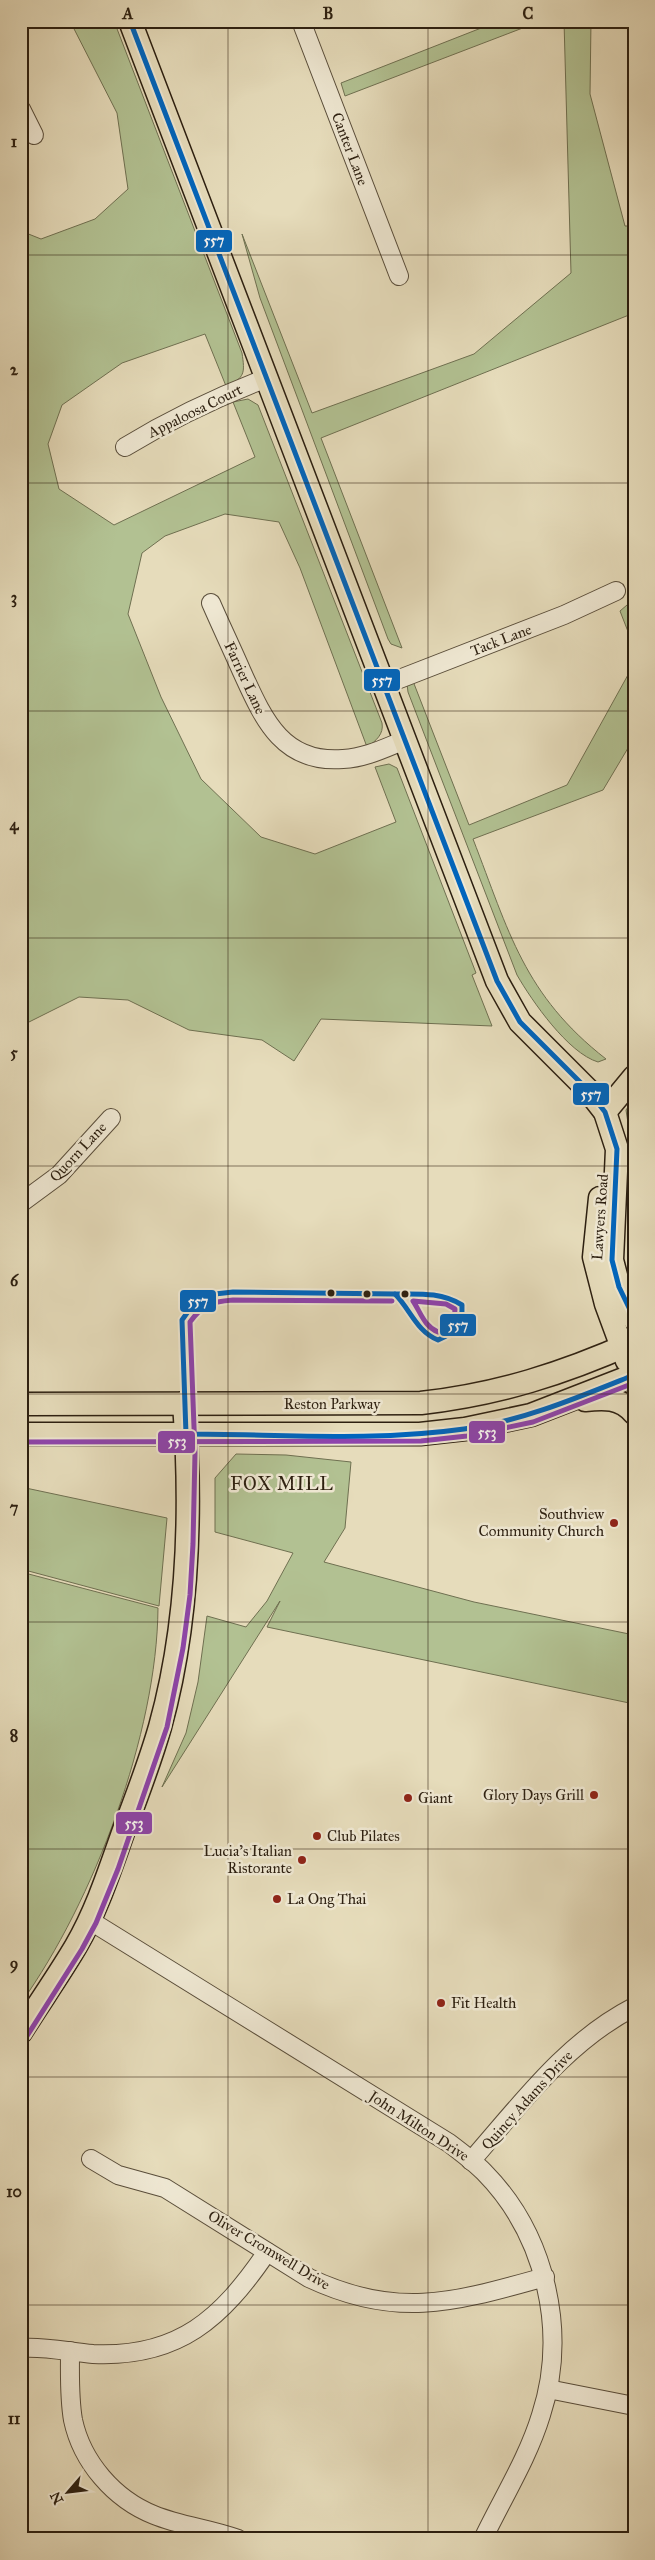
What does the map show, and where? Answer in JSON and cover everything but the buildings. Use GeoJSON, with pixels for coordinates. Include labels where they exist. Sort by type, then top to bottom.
{"type":"FeatureCollection","features":[{"type":"Feature","properties":{"kind":"main road","name":"Lawyers Road"},"geometry":{"type":"LineString","coordinates":[[130,21],[506,1000],[520,1022],[534,1038],[587,1090],[605,1112],[617,1150],[612,1260],[619,1287],[634,1319]]}},
{"type":"Feature","properties":{"kind":"main road"},"geometry":{"type":"LineString","coordinates":[[605,1112],[634,1077]]}},
{"type":"Feature","properties":{"kind":"main road","name":"Lawyers Road"},"geometry":{"type":"LineString","coordinates":[[605,1112],[602,1178],[594,1257],[600,1285],[628,1345],[633,1377]]}},
{"type":"Feature","properties":{"kind":"main road","name":"Reston Parkway"},"geometry":{"type":"LineString","coordinates":[[21,1404],[373,1405],[421,1403],[463,1398],[511,1388],[557,1374],[628,1345]]}},
{"type":"Feature","properties":{"kind":"main road","name":"Reston Parkway"},"geometry":{"type":"LineString","coordinates":[[21,1434],[420,1434],[493,1423],[531,1414],[633,1377]]}},
{"type":"Feature","properties":{"kind":"main road"},"geometry":{"type":"LineString","coordinates":[[562,1404],[606,1399],[625,1403],[634,1413]]}},
{"type":"Feature","properties":{"kind":"main road"},"geometry":{"type":"LineString","coordinates":[[21,2032],[76,1945],[89,1920],[111,1867],[160,1726],[176,1647],[186,1544],[188,1482],[184,1403]]}},
{"type":"Feature","properties":{"kind":"street","name":"Canter Lane"},"geometry":{"type":"LineString","coordinates":[[301,21],[399,276]]}},
{"type":"Feature","properties":{"kind":"street"},"geometry":{"type":"LineString","coordinates":[[21,109],[34,135]]}},
{"type":"Feature","properties":{"kind":"street","name":"Appaloosa Court"},"geometry":{"type":"LineString","coordinates":[[125,447],[194,408],[267,378]]}},
{"type":"Feature","properties":{"kind":"street","name":"Tack Lane"},"geometry":{"type":"LineString","coordinates":[[384,686],[564,615],[616,591]]}},
{"type":"Feature","properties":{"kind":"street","name":"Farrier Lane"},"geometry":{"type":"LineString","coordinates":[[211,603],[262,717],[285,742],[300,752],[319,758],[342,760],[360,757],[405,740]]}},
{"type":"Feature","properties":{"kind":"street","name":"Quorn Lane"},"geometry":{"type":"LineString","coordinates":[[21,1203],[59,1175],[110,1118]]}},
{"type":"Feature","properties":{"kind":"street","name":"John Milton Drive"},"geometry":{"type":"LineString","coordinates":[[89,1920],[449,2143],[492,2180],[515,2212],[529,2237],[545,2278],[553,2332],[548,2389],[535,2432],[483,2539]]}},
{"type":"Feature","properties":{"kind":"street","name":"Quincy Adams Drive"},"geometry":{"type":"LineString","coordinates":[[472,2161],[560,2059],[608,2022],[634,2007]]}},
{"type":"Feature","properties":{"kind":"street","name":"Oliver Cromwell Drive"},"geometry":{"type":"LineString","coordinates":[[91,2159],[118,2175],[150,2182],[165,2188],[267,2252],[330,2288],[362,2298],[402,2304],[448,2302],[545,2278]]}},
{"type":"Feature","properties":{"kind":"street"},"geometry":{"type":"LineString","coordinates":[[21,2348],[124,2353],[164,2345],[182,2337],[220,2312],[242,2288],[267,2252]]}},
{"type":"Feature","properties":{"kind":"street"},"geometry":{"type":"LineString","coordinates":[[70,2351],[70,2395],[74,2421],[89,2460],[105,2480],[121,2496],[153,2515],[238,2539]]}},
{"type":"Feature","properties":{"kind":"street"},"geometry":{"type":"LineString","coordinates":[[548,2389],[634,2406]]}},
{"type":"Feature","properties":{"kind":"green space"},"geometry":{"type":"Polygon","coordinates":[[[70,21],[114,21],[242,353],[243,370],[237,380],[226,386],[205,334],[122,363],[62,405],[48,444],[59,489],[114,525],[255,457],[233,402],[248,399],[258,405],[382,723],[382,731],[379,737],[367,747],[300,568],[279,522],[225,514],[165,536],[142,553],[128,614],[161,697],[201,779],[261,837],[315,854],[396,822],[375,767],[389,764],[397,768],[476,973],[472,975],[492,1026],[321,1019],[294,1061],[262,1040],[189,1030],[128,1000],[79,997],[21,1026],[21,231],[41,239],[95,219],[128,189],[117,113],[70,21]]]}},
{"type":"Feature","properties":{"kind":"green space"},"geometry":{"type":"Polygon","coordinates":[[[499,21],[541,21],[345,96],[341,83],[499,21]]]}},
{"type":"Feature","properties":{"kind":"green space"},"geometry":{"type":"Polygon","coordinates":[[[564,21],[591,21],[590,94],[625,226],[634,226],[634,313],[321,438],[402,648],[391,644],[388,639],[260,298],[242,234],[312,413],[474,354],[571,273],[564,21]]]}},
{"type":"Feature","properties":{"kind":"green space"},"geometry":{"type":"Polygon","coordinates":[[[634,599],[634,647],[620,611],[634,599]]]}},
{"type":"Feature","properties":{"kind":"green space"},"geometry":{"type":"Polygon","coordinates":[[[634,664],[634,738],[603,790],[473,839],[497,904],[522,960],[537,986],[556,1011],[578,1035],[606,1059],[598,1062],[587,1057],[563,1037],[541,1012],[517,975],[408,692],[407,684],[411,676],[469,825],[567,785],[634,664]]]}},
{"type":"Feature","properties":{"kind":"green space"},"geometry":{"type":"Polygon","coordinates":[[[634,1098],[634,1162],[626,1110],[634,1098]]]}},
{"type":"Feature","properties":{"kind":"green space"},"geometry":{"type":"Polygon","coordinates":[[[236,1454],[286,1455],[351,1462],[345,1528],[324,1562],[474,1602],[634,1635],[634,1704],[267,1627],[280,1601],[162,1787],[186,1733],[198,1682],[207,1616],[246,1627],[267,1601],[293,1553],[215,1532],[215,1478],[236,1454]]]}},
{"type":"Feature","properties":{"kind":"green space"},"geometry":{"type":"Polygon","coordinates":[[[21,1487],[167,1518],[159,1606],[21,1569],[21,1487]]]}},
{"type":"Feature","properties":{"kind":"green space"},"geometry":{"type":"Polygon","coordinates":[[[21,1572],[158,1608],[155,1657],[146,1708],[133,1761],[116,1814],[96,1866],[73,1916],[48,1962],[21,2003],[21,1572]]]}},
{"type":"Feature","properties":{"kind":"transit line","name":"557"},"geometry":{"type":"LineString","coordinates":[[130,21],[497,981],[520,1022],[587,1089],[605,1112],[617,1149],[612,1260],[619,1287],[634,1318]]}},
{"type":"Feature","properties":{"kind":"transit line","name":"557"},"geometry":{"type":"LineString","coordinates":[[395,1294],[233,1292],[206,1295],[192,1306],[182,1320],[186,1434],[360,1436],[429,1433],[464,1429],[529,1414],[572,1400],[634,1375]]}},
{"type":"Feature","properties":{"kind":"transit line","name":"557"},"geometry":{"type":"LineString","coordinates":[[395,1294],[430,1295],[454,1301],[462,1305],[460,1323],[454,1331],[438,1340],[419,1326],[395,1294]]}},
{"type":"Feature","properties":{"kind":"transit line","name":"553"},"geometry":{"type":"LineString","coordinates":[[27,2036],[82,1949],[96,1923],[118,1869],[167,1727],[183,1648],[190,1595],[193,1544],[195,1453],[190,1322],[204,1307],[213,1303],[233,1300],[392,1301]]}},
{"type":"Feature","properties":{"kind":"transit line","name":"553"},"geometry":{"type":"LineString","coordinates":[[413,1301],[446,1304],[455,1309],[453,1321],[449,1326],[438,1332],[426,1323],[413,1301]]}},
{"type":"Feature","properties":{"kind":"transit line","name":"553"},"geometry":{"type":"LineString","coordinates":[[21,1442],[421,1441],[467,1436],[533,1422],[634,1383]]}},
{"type":"Feature","properties":{"kind":"place","name":"Southview Community Church"},"geometry":{"type":"Point","coordinates":[614,1523]}},
{"type":"Feature","properties":{"kind":"place","name":"Glory Days Grill"},"geometry":{"type":"Point","coordinates":[594,1795]}},
{"type":"Feature","properties":{"kind":"place","name":"Giant"},"geometry":{"type":"Point","coordinates":[408,1798]}},
{"type":"Feature","properties":{"kind":"place","name":"Club Pilates"},"geometry":{"type":"Point","coordinates":[317,1836]}},
{"type":"Feature","properties":{"kind":"place","name":"Lucia's Italian Ristorante"},"geometry":{"type":"Point","coordinates":[302,1860]}},
{"type":"Feature","properties":{"kind":"place","name":"La Ong Thai"},"geometry":{"type":"Point","coordinates":[277,1899]}},
{"type":"Feature","properties":{"kind":"place","name":"Fit Health"},"geometry":{"type":"Point","coordinates":[441,2003]}},
{"type":"Feature","properties":{"kind":"district","name":"FOX MILL"},"geometry":{"type":"Point","coordinates":[282,1484]}}]}
